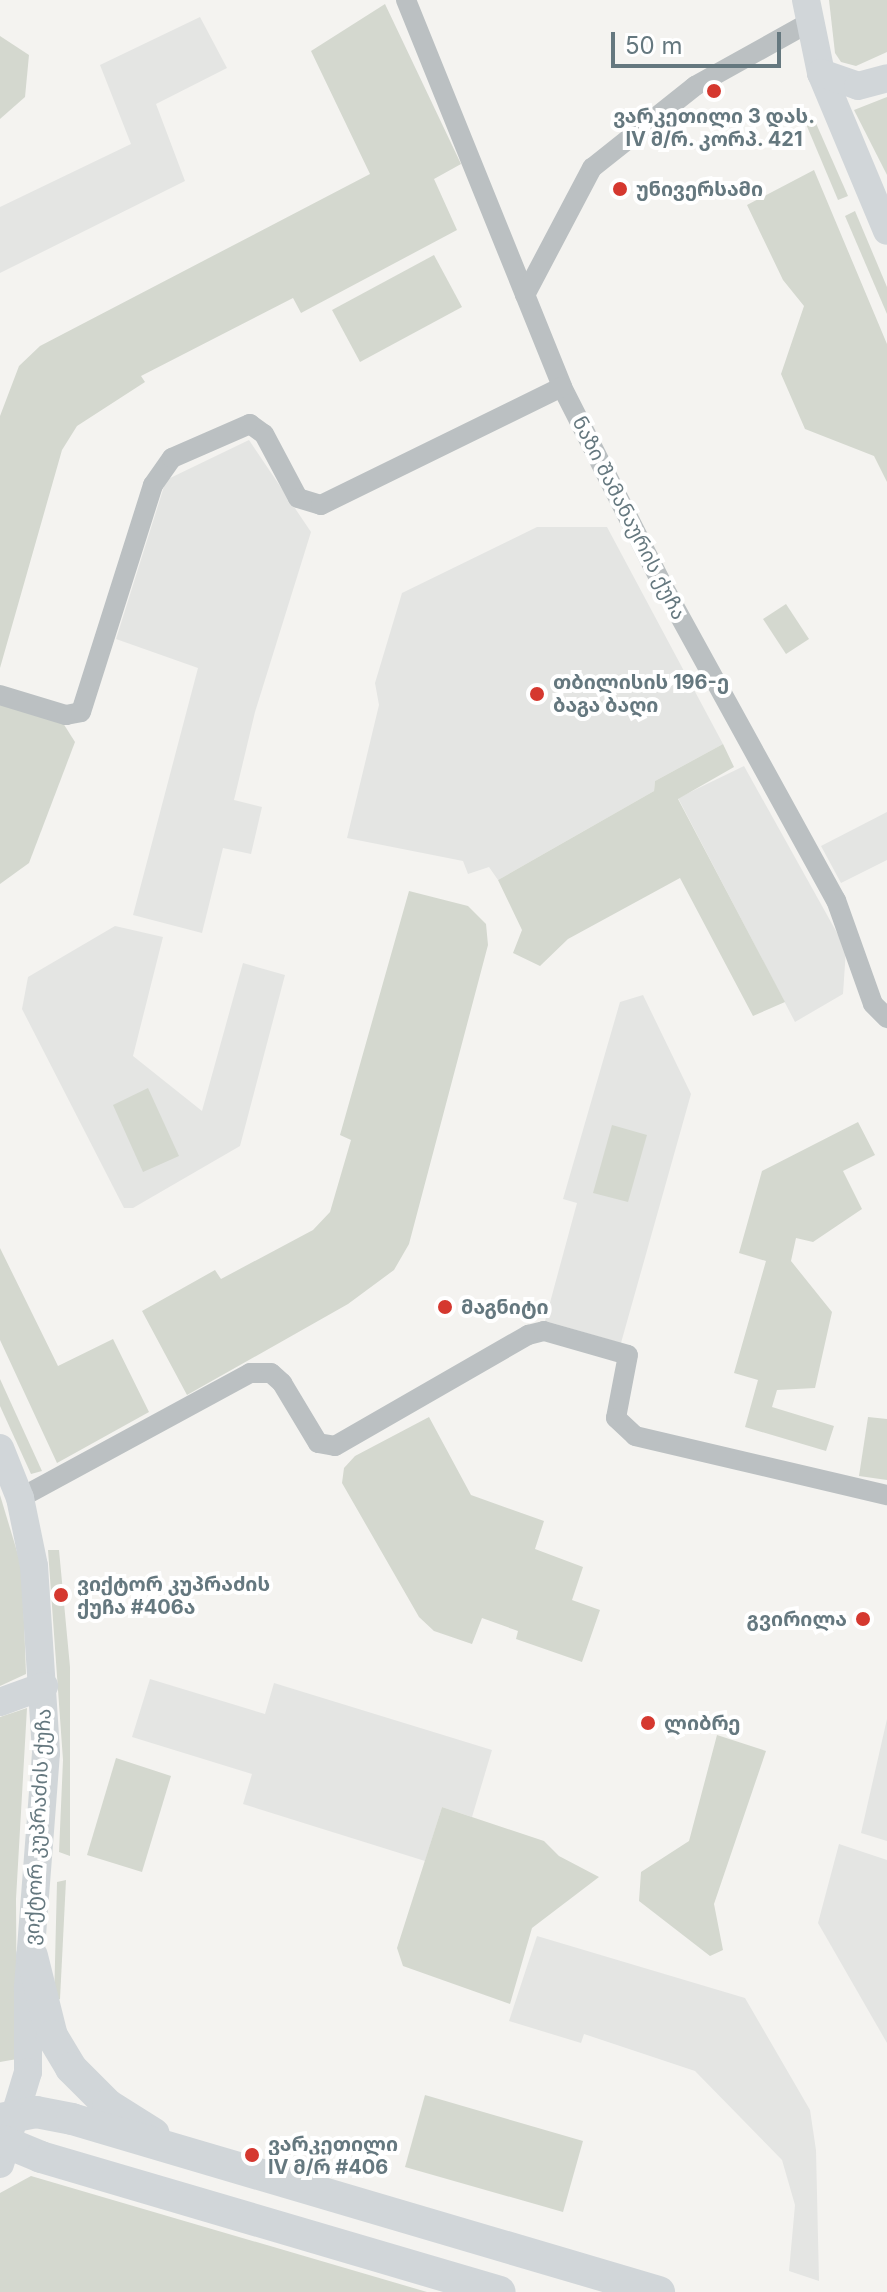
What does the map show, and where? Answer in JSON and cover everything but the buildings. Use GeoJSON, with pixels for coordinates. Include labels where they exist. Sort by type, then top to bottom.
{"type":"FeatureCollection","features":[{"type":"Feature","properties":{"kind":"main road"},"geometry":{"type":"LineString","coordinates":[[807,12],[821,73],[887,231]]}},
{"type":"Feature","properties":{"kind":"main road"},"geometry":{"type":"LineString","coordinates":[[821,73],[858,86],[887,78]]}},
{"type":"Feature","properties":{"kind":"main road","name":"ვიქტორ კუპრაძის ქუჩა"},"geometry":{"type":"LineString","coordinates":[[0,1448],[20,1498],[34,1566],[46,1753],[32,1956],[28,2072],[5,2136]]}},
{"type":"Feature","properties":{"kind":"main road"},"geometry":{"type":"LineString","coordinates":[[0,1702],[44,1686]]}},
{"type":"Feature","properties":{"kind":"main road"},"geometry":{"type":"LineString","coordinates":[[32,1956],[52,2036],[71,2068],[108,2105],[194,2158]]}},
{"type":"Feature","properties":{"kind":"main road"},"geometry":{"type":"LineString","coordinates":[[5,2136],[72,2119],[194,2158],[659,2292]]}},
{"type":"Feature","properties":{"kind":"main road"},"geometry":{"type":"LineString","coordinates":[[5,2136],[500,2292]]}},
{"type":"Feature","properties":{"kind":"street","name":"ნაზი შამანაურის ქუჩა"},"geometry":{"type":"LineString","coordinates":[[406,0],[562,387],[662,584],[836,900],[873,1004],[887,1018]]}},
{"type":"Feature","properties":{"kind":"street"},"geometry":{"type":"LineString","coordinates":[[525,295],[592,168],[695,86],[807,12]]}},
{"type":"Feature","properties":{"kind":"street"},"geometry":{"type":"LineString","coordinates":[[0,695],[66,715],[81,712],[153,485],[172,458],[250,424],[264,434],[298,498],[321,505],[562,387]]}},
{"type":"Feature","properties":{"kind":"street"},"geometry":{"type":"LineString","coordinates":[[20,1498],[250,1373],[271,1373],[282,1383],[318,1443],[335,1446],[528,1335],[544,1331],[628,1355],[616,1418],[635,1436],[887,1495]]}},
{"type":"Feature","properties":{"kind":"shaded area"},"geometry":{"type":"Polygon","coordinates":[[[829,0],[887,0],[887,52],[856,66],[841,62],[835,53],[829,0]]]}},
{"type":"Feature","properties":{"kind":"shaded area"},"geometry":{"type":"Polygon","coordinates":[[[385,4],[461,164],[434,179],[457,230],[301,313],[293,298],[141,376],[145,382],[77,426],[62,450],[0,668],[0,416],[19,366],[40,346],[370,174],[311,51],[385,4]]]}},
{"type":"Feature","properties":{"kind":"shaded area"},"geometry":{"type":"Polygon","coordinates":[[[200,17],[227,68],[156,104],[185,181],[0,273],[0,207],[131,144],[100,65],[200,17]]]}},
{"type":"Feature","properties":{"kind":"shaded area"},"geometry":{"type":"Polygon","coordinates":[[[0,36],[29,55],[25,97],[0,119],[0,36]]]}},
{"type":"Feature","properties":{"kind":"shaded area"},"geometry":{"type":"Polygon","coordinates":[[[887,97],[887,175],[854,110],[887,97]]]}},
{"type":"Feature","properties":{"kind":"shaded area"},"geometry":{"type":"Polygon","coordinates":[[[815,121],[848,196],[838,200],[806,124],[815,121]]]}},
{"type":"Feature","properties":{"kind":"shaded area"},"geometry":{"type":"Polygon","coordinates":[[[814,170],[887,344],[887,482],[874,456],[805,429],[781,374],[804,306],[783,280],[747,205],[814,170]]]}},
{"type":"Feature","properties":{"kind":"shaded area"},"geometry":{"type":"Polygon","coordinates":[[[855,211],[887,287],[887,314],[845,216],[855,211]]]}},
{"type":"Feature","properties":{"kind":"shaded area"},"geometry":{"type":"Polygon","coordinates":[[[434,255],[462,307],[360,362],[332,310],[434,255]]]}},
{"type":"Feature","properties":{"kind":"shaded area"},"geometry":{"type":"Polygon","coordinates":[[[249,440],[311,532],[255,712],[234,800],[262,807],[251,854],[223,848],[202,933],[133,915],[198,668],[116,639],[166,480],[249,440]]]}},
{"type":"Feature","properties":{"kind":"shaded area","name":"თბილისის 196-ე ბაგა ბაღი"},"geometry":{"type":"Polygon","coordinates":[[[537,527],[607,527],[723,744],[655,781],[654,791],[498,880],[489,867],[468,874],[463,861],[347,838],[379,705],[375,683],[402,593],[537,527]]]}},
{"type":"Feature","properties":{"kind":"shaded area"},"geometry":{"type":"Polygon","coordinates":[[[786,604],[809,639],[786,654],[763,619],[786,604]]]}},
{"type":"Feature","properties":{"kind":"shaded area"},"geometry":{"type":"Polygon","coordinates":[[[0,702],[63,723],[75,742],[29,863],[0,884],[0,702]]]}},
{"type":"Feature","properties":{"kind":"shaded area"},"geometry":{"type":"Polygon","coordinates":[[[723,744],[734,767],[678,799],[785,1002],[753,1016],[680,878],[568,939],[540,966],[513,953],[522,930],[498,880],[654,791],[655,781],[723,744]]]}},
{"type":"Feature","properties":{"kind":"shaded area"},"geometry":{"type":"Polygon","coordinates":[[[744,766],[846,949],[843,994],[795,1022],[678,798],[744,766]]]}},
{"type":"Feature","properties":{"kind":"shaded area"},"geometry":{"type":"Polygon","coordinates":[[[887,812],[887,860],[841,883],[821,846],[887,812]]]}},
{"type":"Feature","properties":{"kind":"shaded area"},"geometry":{"type":"Polygon","coordinates":[[[409,891],[468,906],[486,924],[488,945],[409,1244],[394,1270],[348,1304],[187,1395],[142,1311],[215,1270],[221,1279],[313,1230],[330,1212],[351,1140],[340,1135],[409,891]]]}},
{"type":"Feature","properties":{"kind":"shaded area"},"geometry":{"type":"Polygon","coordinates":[[[115,926],[163,937],[133,1056],[202,1111],[243,963],[285,975],[240,1146],[133,1208],[124,1208],[22,1009],[28,977],[115,926]]]}},
{"type":"Feature","properties":{"kind":"shaded area"},"geometry":{"type":"Polygon","coordinates":[[[643,995],[691,1094],[621,1343],[545,1321],[577,1203],[563,1199],[620,1002],[643,995]]]}},
{"type":"Feature","properties":{"kind":"shaded area"},"geometry":{"type":"Polygon","coordinates":[[[148,1088],[179,1156],[143,1172],[113,1105],[148,1088]]]}},
{"type":"Feature","properties":{"kind":"shaded area"},"geometry":{"type":"Polygon","coordinates":[[[858,1122],[875,1155],[843,1171],[862,1209],[813,1242],[796,1238],[791,1261],[832,1312],[815,1388],[777,1390],[772,1407],[834,1426],[826,1451],[745,1427],[758,1380],[734,1373],[766,1261],[739,1253],[762,1171],[858,1122]]]}},
{"type":"Feature","properties":{"kind":"shaded area"},"geometry":{"type":"Polygon","coordinates":[[[612,1125],[647,1135],[628,1202],[593,1193],[612,1125]]]}},
{"type":"Feature","properties":{"kind":"shaded area"},"geometry":{"type":"Polygon","coordinates":[[[0,1248],[58,1366],[113,1339],[149,1412],[57,1463],[0,1340],[0,1248]]]}},
{"type":"Feature","properties":{"kind":"shaded area"},"geometry":{"type":"Polygon","coordinates":[[[0,1379],[42,1471],[31,1474],[0,1406],[0,1379]]]}},
{"type":"Feature","properties":{"kind":"shaded area"},"geometry":{"type":"Polygon","coordinates":[[[429,1417],[471,1495],[544,1521],[535,1549],[583,1567],[572,1600],[600,1610],[582,1662],[516,1639],[518,1631],[482,1618],[472,1644],[434,1631],[419,1617],[342,1483],[344,1468],[355,1456],[429,1417]]]}},
{"type":"Feature","properties":{"kind":"shaded area"},"geometry":{"type":"Polygon","coordinates":[[[868,1417],[887,1419],[887,1480],[859,1476],[868,1417]]]}},
{"type":"Feature","properties":{"kind":"shaded area"},"geometry":{"type":"Polygon","coordinates":[[[0,1495],[22,1568],[26,1674],[0,1686],[0,1495]]]}},
{"type":"Feature","properties":{"kind":"shaded area"},"geometry":{"type":"Polygon","coordinates":[[[48,1550],[59,1550],[70,1667],[70,1856],[59,1852],[63,1760],[48,1550]]]}},
{"type":"Feature","properties":{"kind":"shaded area"},"geometry":{"type":"Polygon","coordinates":[[[150,1679],[265,1714],[274,1683],[492,1750],[472,1817],[442,1807],[425,1861],[243,1804],[252,1774],[132,1737],[150,1679]]]}},
{"type":"Feature","properties":{"kind":"shaded area"},"geometry":{"type":"Polygon","coordinates":[[[27,1708],[16,1899],[17,2059],[0,2062],[0,1717],[27,1708]]]}},
{"type":"Feature","properties":{"kind":"shaded area"},"geometry":{"type":"Polygon","coordinates":[[[887,1719],[887,1841],[861,1833],[887,1719]]]}},
{"type":"Feature","properties":{"kind":"shaded area"},"geometry":{"type":"Polygon","coordinates":[[[717,1735],[766,1751],[714,1904],[723,1950],[710,1956],[639,1901],[641,1872],[689,1841],[717,1735]]]}},
{"type":"Feature","properties":{"kind":"shaded area"},"geometry":{"type":"Polygon","coordinates":[[[116,1758],[171,1776],[142,1872],[87,1855],[116,1758]]]}},
{"type":"Feature","properties":{"kind":"shaded area"},"geometry":{"type":"Polygon","coordinates":[[[442,1807],[544,1841],[559,1856],[599,1877],[532,1928],[510,2004],[403,1966],[397,1948],[442,1807]]]}},
{"type":"Feature","properties":{"kind":"shaded area"},"geometry":{"type":"Polygon","coordinates":[[[839,1844],[887,1860],[887,2043],[818,1923],[839,1844]]]}},
{"type":"Feature","properties":{"kind":"shaded area"},"geometry":{"type":"Polygon","coordinates":[[[66,1880],[60,1999],[54,2002],[57,1882],[66,1880]]]}},
{"type":"Feature","properties":{"kind":"shaded area"},"geometry":{"type":"Polygon","coordinates":[[[537,1936],[745,1998],[810,2110],[816,2150],[819,2281],[789,2271],[795,2205],[782,2160],[695,2071],[584,2034],[581,2043],[509,2021],[537,1936]]]}},
{"type":"Feature","properties":{"kind":"shaded area"},"geometry":{"type":"Polygon","coordinates":[[[425,2095],[583,2141],[563,2212],[405,2167],[425,2095]]]}},
{"type":"Feature","properties":{"kind":"shaded area"},"geometry":{"type":"Polygon","coordinates":[[[31,2176],[427,2292],[0,2292],[0,2193],[31,2176]]]}},
{"type":"Feature","properties":{"kind":"place","name":"ვარკეთილი 3 დას. IV მ/რ. კორპ. 421"},"geometry":{"type":"Point","coordinates":[714,91]}},
{"type":"Feature","properties":{"kind":"place","name":"უნივერსამი"},"geometry":{"type":"Point","coordinates":[620,189]}},
{"type":"Feature","properties":{"kind":"place","name":"თბილისის 196-ე ბაგა ბაღი"},"geometry":{"type":"Point","coordinates":[537,694]}},
{"type":"Feature","properties":{"kind":"place","name":"მაგნიტი"},"geometry":{"type":"Point","coordinates":[445,1307]}},
{"type":"Feature","properties":{"kind":"place","name":"ვიქტორ კუპრაძის ქუჩა #406ა"},"geometry":{"type":"Point","coordinates":[61,1595]}},
{"type":"Feature","properties":{"kind":"place","name":"გვირილა"},"geometry":{"type":"Point","coordinates":[863,1619]}},
{"type":"Feature","properties":{"kind":"place","name":"ლიბრე"},"geometry":{"type":"Point","coordinates":[648,1723]}},
{"type":"Feature","properties":{"kind":"place","name":"ვარკეთილი IV მ/რ #406"},"geometry":{"type":"Point","coordinates":[252,2155]}}]}
